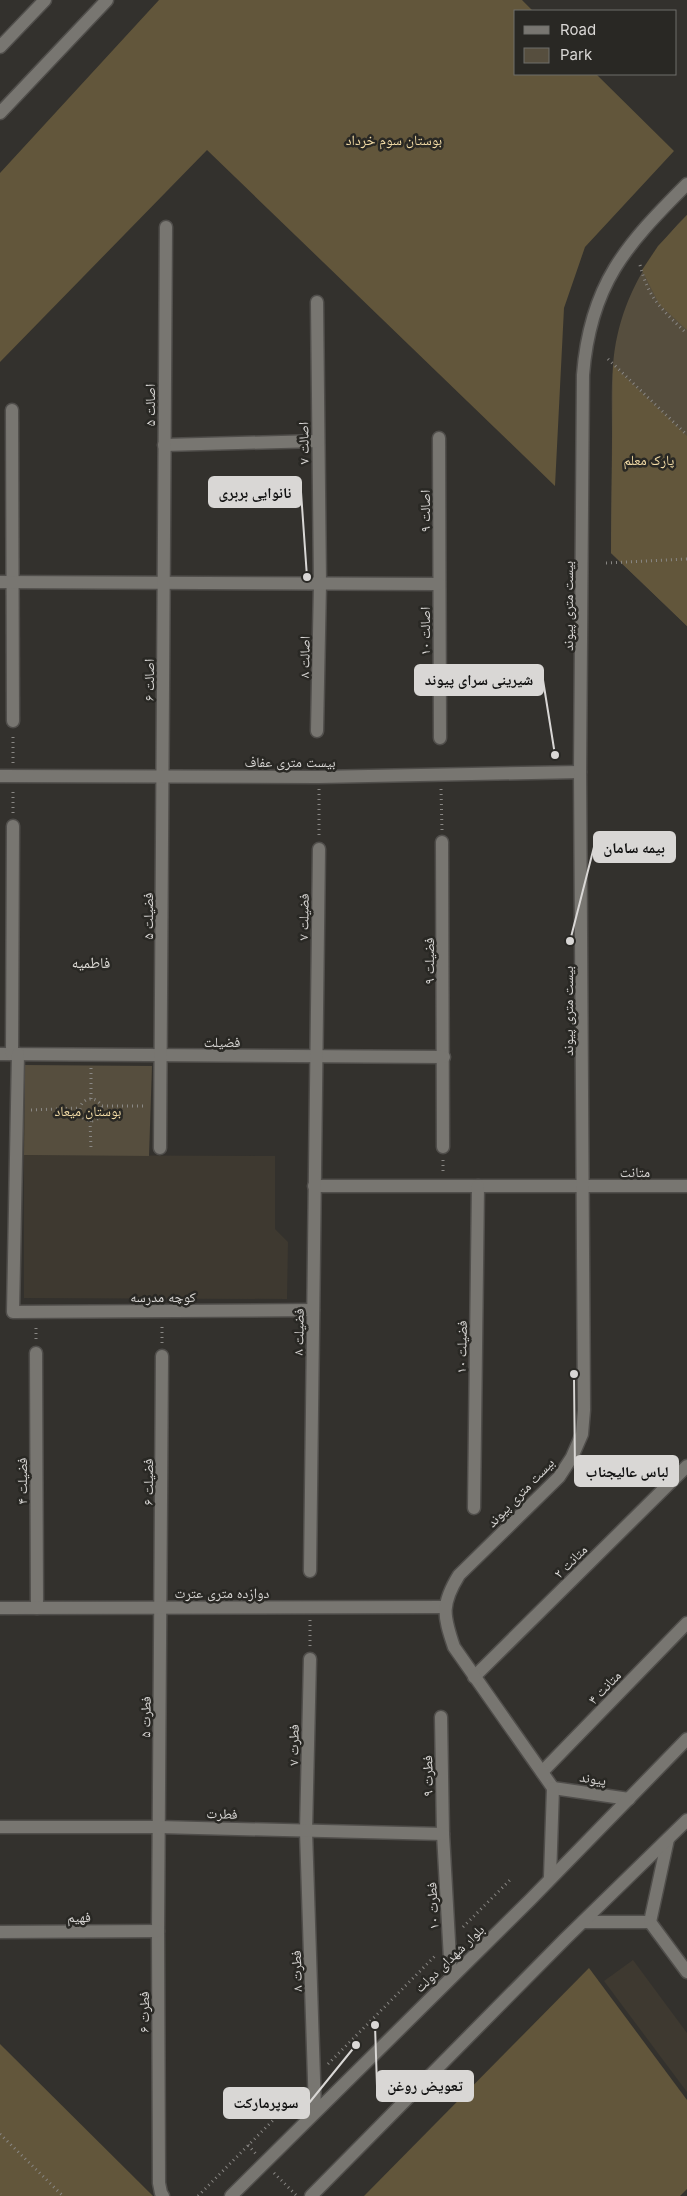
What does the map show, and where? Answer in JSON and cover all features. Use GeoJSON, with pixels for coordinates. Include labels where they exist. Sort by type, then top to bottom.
{"type":"FeatureCollection","features":[{"type":"Feature","properties":{"kind":"street"},"geometry":{"type":"LineString","coordinates":[[0,47],[45,0]]}},
{"type":"Feature","properties":{"kind":"street"},"geometry":{"type":"LineString","coordinates":[[0,113],[107,0]]}},
{"type":"Feature","properties":{"kind":"street","name":"بیست متری پیوند"},"geometry":{"type":"LineString","coordinates":[[553,1788],[454,1647],[447,1626],[445,1607],[448,1592],[459,1575],[558,1477],[572,1457],[582,1434],[584,1410],[584,1186],[580,772],[583,384],[585,348],[596,307],[610,274],[640,232],[687,184]]}},
{"type":"Feature","properties":{"kind":"street","name":"اصالت ۵"},"geometry":{"type":"LineString","coordinates":[[163,584],[166,227]]}},
{"type":"Feature","properties":{"kind":"street","name":"اصالت ۷"},"geometry":{"type":"LineString","coordinates":[[316,302],[320,584]]}},
{"type":"Feature","properties":{"kind":"street"},"geometry":{"type":"LineString","coordinates":[[12,410],[13,721]]}},
{"type":"Feature","properties":{"kind":"street","name":"اصالت ۹"},"geometry":{"type":"LineString","coordinates":[[439,438],[439,584]]}},
{"type":"Feature","properties":{"kind":"street"},"geometry":{"type":"LineString","coordinates":[[164,445],[318,440]]}},
{"type":"Feature","properties":{"kind":"street"},"geometry":{"type":"LineString","coordinates":[[0,582],[439,584]]}},
{"type":"Feature","properties":{"kind":"street","name":"اصالت ۶"},"geometry":{"type":"LineString","coordinates":[[163,584],[163,776]]}},
{"type":"Feature","properties":{"kind":"street","name":"اصالت ۸"},"geometry":{"type":"LineString","coordinates":[[317,731],[320,584]]}},
{"type":"Feature","properties":{"kind":"street","name":"اصالت ۱۰"},"geometry":{"type":"LineString","coordinates":[[439,584],[440,738]]}},
{"type":"Feature","properties":{"kind":"street","name":"بیست متری عفاف"},"geometry":{"type":"LineString","coordinates":[[6,776],[318,777],[580,772]]}},
{"type":"Feature","properties":{"kind":"street","name":"فضیلت ۵"},"geometry":{"type":"LineString","coordinates":[[160,1148],[163,776]]}},
{"type":"Feature","properties":{"kind":"street"},"geometry":{"type":"LineString","coordinates":[[12,826],[10,1054],[17,1111]]}},
{"type":"Feature","properties":{"kind":"street","name":"فضیلت ۹"},"geometry":{"type":"LineString","coordinates":[[442,842],[443,1147]]}},
{"type":"Feature","properties":{"kind":"street","name":"فضیلت ۷"},"geometry":{"type":"LineString","coordinates":[[316,1057],[319,849]]}},
{"type":"Feature","properties":{"kind":"street","name":"فضیلت"},"geometry":{"type":"LineString","coordinates":[[10,1054],[444,1057]]}},
{"type":"Feature","properties":{"kind":"street","name":"فضیلت ۸"},"geometry":{"type":"LineString","coordinates":[[310,1572],[316,1057]]}},
{"type":"Feature","properties":{"kind":"street","name":"کوچه مدرسه"},"geometry":{"type":"LineString","coordinates":[[17,1111],[14,1312],[313,1310]]}},
{"type":"Feature","properties":{"kind":"street"},"geometry":{"type":"LineString","coordinates":[[314,1186],[584,1186]]}},
{"type":"Feature","properties":{"kind":"street","name":"فضیلت ۱۰"},"geometry":{"type":"LineString","coordinates":[[474,1508],[478,1186]]}},
{"type":"Feature","properties":{"kind":"street","name":"متانت"},"geometry":{"type":"LineString","coordinates":[[584,1186],[687,1186]]}},
{"type":"Feature","properties":{"kind":"street","name":"فضیلت ۴"},"geometry":{"type":"LineString","coordinates":[[36,1354],[36,1608]]}},
{"type":"Feature","properties":{"kind":"street","name":"فضیلت ۶"},"geometry":{"type":"LineString","coordinates":[[162,1356],[162,1608]]}},
{"type":"Feature","properties":{"kind":"street","name":"متانت ۲"},"geometry":{"type":"LineString","coordinates":[[474,1677],[687,1466]]}},
{"type":"Feature","properties":{"kind":"street","name":"دوازده متری عترت"},"geometry":{"type":"LineString","coordinates":[[0,1608],[445,1607]]}},
{"type":"Feature","properties":{"kind":"street","name":"فطرت ۵"},"geometry":{"type":"LineString","coordinates":[[159,1827],[162,1608]]}},
{"type":"Feature","properties":{"kind":"street","name":"متانت ۴"},"geometry":{"type":"LineString","coordinates":[[542,1772],[687,1623]]}},
{"type":"Feature","properties":{"kind":"street","name":"فطرت ۷"},"geometry":{"type":"LineString","coordinates":[[306,1830],[310,1659]]}},
{"type":"Feature","properties":{"kind":"street","name":"فطرت ۹"},"geometry":{"type":"LineString","coordinates":[[441,1717],[443,1834]]}},
{"type":"Feature","properties":{"kind":"street","name":"بلوار شهدای دولت"},"geometry":{"type":"LineString","coordinates":[[231,2196],[687,1739]]}},
{"type":"Feature","properties":{"kind":"street"},"geometry":{"type":"LineString","coordinates":[[550,1877],[553,1788]]}},
{"type":"Feature","properties":{"kind":"street","name":"پیوند"},"geometry":{"type":"LineString","coordinates":[[553,1788],[629,1798]]}},
{"type":"Feature","properties":{"kind":"street"},"geometry":{"type":"LineString","coordinates":[[311,2196],[687,1820]]}},
{"type":"Feature","properties":{"kind":"street","name":"فطرت"},"geometry":{"type":"LineString","coordinates":[[0,1827],[159,1827],[443,1834]]}},
{"type":"Feature","properties":{"kind":"street","name":"فطرت ۶"},"geometry":{"type":"LineString","coordinates":[[159,1827],[160,2182],[163,2196]]}},
{"type":"Feature","properties":{"kind":"street","name":"فطرت ۸"},"geometry":{"type":"LineString","coordinates":[[306,1830],[315,2110]]}},
{"type":"Feature","properties":{"kind":"street","name":"فطرت ۱۰"},"geometry":{"type":"LineString","coordinates":[[443,1834],[451,1977]]}},
{"type":"Feature","properties":{"kind":"street"},"geometry":{"type":"LineString","coordinates":[[668,1839],[650,1922],[687,1972]]}},
{"type":"Feature","properties":{"kind":"street"},"geometry":{"type":"LineString","coordinates":[[583,1922],[650,1922]]}},
{"type":"Feature","properties":{"kind":"street","name":"فهیم"},"geometry":{"type":"LineString","coordinates":[[0,1932],[158,1931]]}},
{"type":"Feature","properties":{"kind":"path"},"geometry":{"type":"LineString","coordinates":[[640,265],[644,281],[657,305],[687,334]]}},
{"type":"Feature","properties":{"kind":"path"},"geometry":{"type":"LineString","coordinates":[[608,359],[687,434]]}},
{"type":"Feature","properties":{"kind":"path"},"geometry":{"type":"LineString","coordinates":[[606,563],[687,559]]}},
{"type":"Feature","properties":{"kind":"path"},"geometry":{"type":"LineString","coordinates":[[12,826],[6,776],[13,721]]}},
{"type":"Feature","properties":{"kind":"path"},"geometry":{"type":"LineString","coordinates":[[441,776],[442,842]]}},
{"type":"Feature","properties":{"kind":"path"},"geometry":{"type":"LineString","coordinates":[[318,777],[319,849]]}},
{"type":"Feature","properties":{"kind":"path"},"geometry":{"type":"LineString","coordinates":[[91,1055],[91,1099]]}},
{"type":"Feature","properties":{"kind":"path"},"geometry":{"type":"LineString","coordinates":[[91,1099],[98,1101],[102,1106],[100,1117],[90,1121],[81,1115],[80,1108],[84,1102],[91,1099]]}},
{"type":"Feature","properties":{"kind":"path"},"geometry":{"type":"LineString","coordinates":[[102,1106],[161,1105]]}},
{"type":"Feature","properties":{"kind":"path"},"geometry":{"type":"LineString","coordinates":[[17,1111],[80,1108]]}},
{"type":"Feature","properties":{"kind":"path"},"geometry":{"type":"LineString","coordinates":[[90,1121],[92,1149]]}},
{"type":"Feature","properties":{"kind":"path"},"geometry":{"type":"LineString","coordinates":[[443,1147],[444,1186]]}},
{"type":"Feature","properties":{"kind":"path"},"geometry":{"type":"LineString","coordinates":[[162,1356],[163,1311]]}},
{"type":"Feature","properties":{"kind":"path"},"geometry":{"type":"LineString","coordinates":[[36,1312],[36,1354]]}},
{"type":"Feature","properties":{"kind":"path"},"geometry":{"type":"LineString","coordinates":[[310,1607],[310,1659]]}},
{"type":"Feature","properties":{"kind":"path"},"geometry":{"type":"LineString","coordinates":[[198,2196],[510,1880]]}},
{"type":"Feature","properties":{"kind":"path"},"geometry":{"type":"LineString","coordinates":[[0,2134],[63,2196]]}},
{"type":"Feature","properties":{"kind":"shaded area"},"geometry":{"type":"Polygon","coordinates":[[[24,1155],[275,1156],[275,1229],[288,1242],[287,1299],[24,1298],[24,1155]]]}},
{"type":"Feature","properties":{"kind":"shaded area"},"geometry":{"type":"Polygon","coordinates":[[[633,1960],[687,2033],[687,2092],[604,1981],[633,1960]]]}},
{"type":"Feature","properties":{"kind":"green space","name":"بوستان سوم خرداد"},"geometry":{"type":"Polygon","coordinates":[[[159,0],[522,0],[532,10],[514,10],[514,75],[597,75],[674,151],[585,247],[564,308],[555,486],[207,150],[0,362],[0,173],[159,0]]]}},
{"type":"Feature","properties":{"kind":"green space","name":"پارک معلم"},"geometry":{"type":"Polygon","coordinates":[[[687,215],[687,626],[611,553],[612,391],[613,366],[620,323],[636,283],[647,265],[659,247],[687,215]]]}},
{"type":"Feature","properties":{"kind":"green space"},"geometry":{"type":"Polygon","coordinates":[[[687,215],[687,330],[659,304],[642,270],[658,246],[687,215]]]}},
{"type":"Feature","properties":{"kind":"green space"},"geometry":{"type":"Polygon","coordinates":[[[613,365],[687,436],[687,626],[611,553],[613,365]]]}},
{"type":"Feature","properties":{"kind":"green space","name":"بوستان میعاد"},"geometry":{"type":"Polygon","coordinates":[[[25,1065],[152,1066],[149,1156],[24,1155],[25,1065]]]}},
{"type":"Feature","properties":{"kind":"green space"},"geometry":{"type":"Polygon","coordinates":[[[589,1968],[687,2100],[687,2189],[680,2196],[364,2196],[589,1968]]]}},
{"type":"Feature","properties":{"kind":"green space"},"geometry":{"type":"Polygon","coordinates":[[[0,2044],[153,2196],[0,2196],[0,2044]]]}},
{"type":"Feature","properties":{"kind":"place","name":"نانوایی بربری"},"geometry":{"type":"Point","coordinates":[307,577]}},
{"type":"Feature","properties":{"kind":"place","name":"شیرینی سرای پیوند"},"geometry":{"type":"Point","coordinates":[555,755]}},
{"type":"Feature","properties":{"kind":"place","name":"بیمه سامان"},"geometry":{"type":"Point","coordinates":[570,941]}},
{"type":"Feature","properties":{"kind":"place","name":"لباس عالیجناب"},"geometry":{"type":"Point","coordinates":[574,1374]}},
{"type":"Feature","properties":{"kind":"place","name":"تعویض روغن"},"geometry":{"type":"Point","coordinates":[375,2025]}},
{"type":"Feature","properties":{"kind":"place","name":"سوپرمارکت"},"geometry":{"type":"Point","coordinates":[356,2045]}},
{"type":"Feature","properties":{"kind":"district","name":"فاطمیه"},"geometry":{"type":"Point","coordinates":[91,962]}}]}
